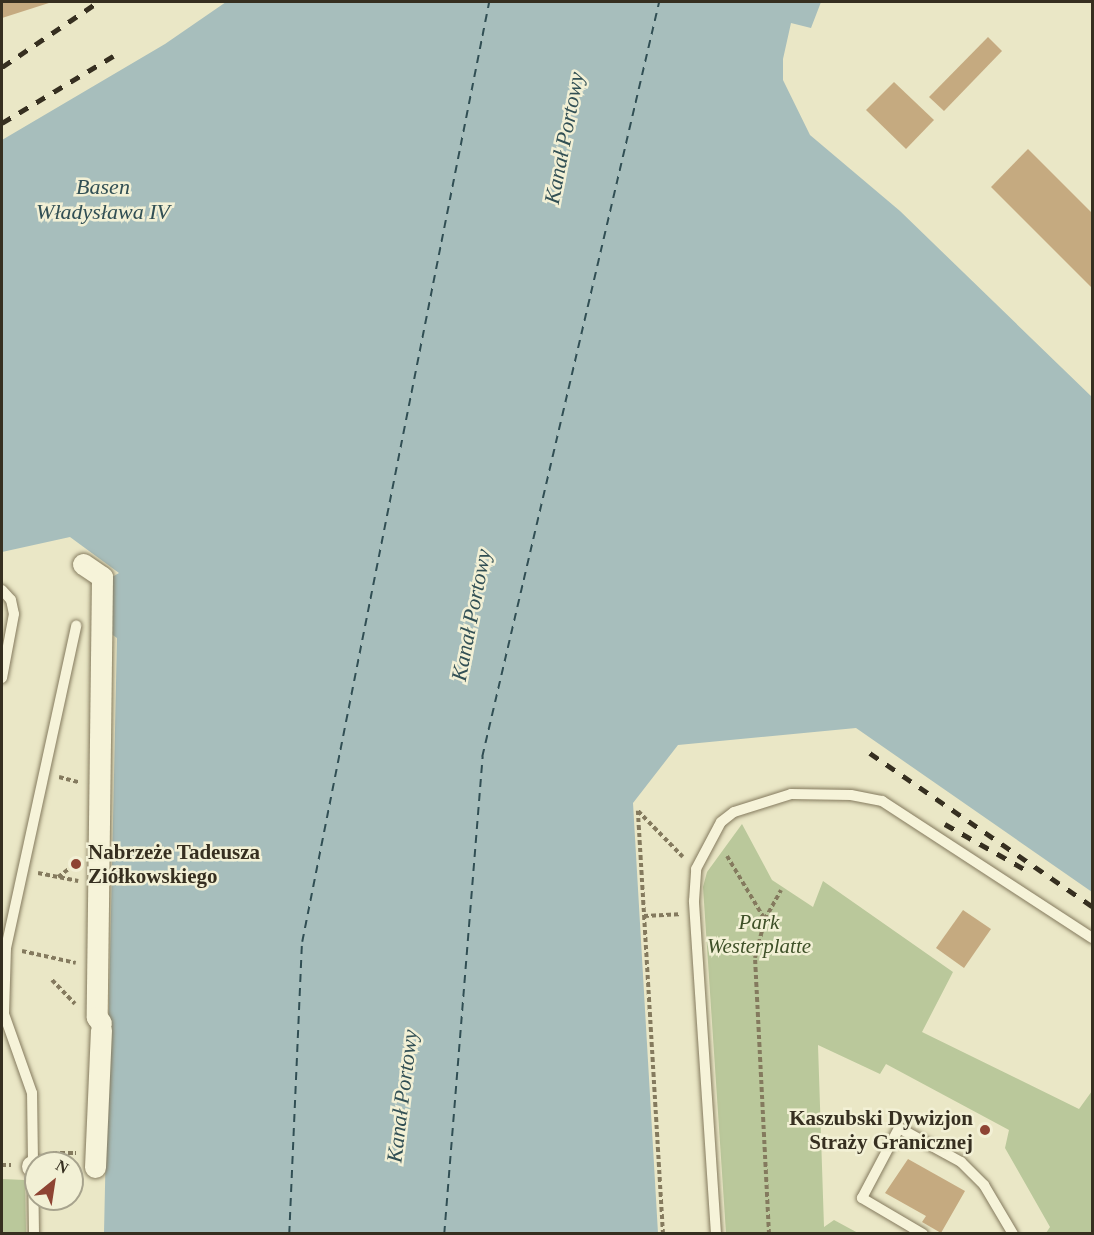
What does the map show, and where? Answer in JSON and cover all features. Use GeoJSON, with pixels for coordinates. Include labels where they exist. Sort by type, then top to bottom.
{"type":"FeatureCollection","features":[{"type":"Feature","properties":{"kind":"street"},"geometry":{"type":"LineString","coordinates":[[83,564],[102,577],[97,1017],[101,1027],[95,1167]]}},
{"type":"Feature","properties":{"kind":"lane"},"geometry":{"type":"LineString","coordinates":[[2,590],[11,600],[14,614],[2,678]]}},
{"type":"Feature","properties":{"kind":"lane"},"geometry":{"type":"LineString","coordinates":[[34,1151],[32,1093],[4,1014],[6,948],[76,626]]}},
{"type":"Feature","properties":{"kind":"lane"},"geometry":{"type":"LineString","coordinates":[[716,1233],[695,914],[696,869],[710,837],[734,812],[791,794],[851,795],[890,806],[1092,938]]}},
{"type":"Feature","properties":{"kind":"lane"},"geometry":{"type":"LineString","coordinates":[[923,1233],[862,1198],[899,1128],[961,1162],[984,1185],[1013,1233]]}},
{"type":"Feature","properties":{"kind":"lane"},"geometry":{"type":"LineString","coordinates":[[34,1211],[34,1233]]}},
{"type":"Feature","properties":{"kind":"path"},"geometry":{"type":"LineString","coordinates":[[44,774],[101,787]]}},
{"type":"Feature","properties":{"kind":"path"},"geometry":{"type":"LineString","coordinates":[[663,1233],[638,811],[696,869]]}},
{"type":"Feature","properties":{"kind":"path"},"geometry":{"type":"LineString","coordinates":[[727,856],[765,919]]}},
{"type":"Feature","properties":{"kind":"path"},"geometry":{"type":"LineString","coordinates":[[58,877],[70,868]]}},
{"type":"Feature","properties":{"kind":"path"},"geometry":{"type":"LineString","coordinates":[[23,870],[99,886]]}},
{"type":"Feature","properties":{"kind":"path"},"geometry":{"type":"LineString","coordinates":[[769,1233],[755,958],[765,919],[781,890]]}},
{"type":"Feature","properties":{"kind":"path"},"geometry":{"type":"LineString","coordinates":[[644,916],[695,914]]}},
{"type":"Feature","properties":{"kind":"path"},"geometry":{"type":"LineString","coordinates":[[6,948],[98,967]]}},
{"type":"Feature","properties":{"kind":"green space","name":"Park Westerplatte"},"geometry":{"type":"Polygon","coordinates":[[[742,824],[772,880],[813,907],[823,881],[953,972],[922,1032],[1079,1109],[1092,1091],[1092,1233],[1046,1233],[1050,1227],[1005,1148],[1009,1130],[886,1064],[880,1074],[818,1045],[824,1227],[834,1220],[858,1233],[726,1233],[703,887],[707,872],[742,824]]]}},
{"type":"Feature","properties":{"kind":"green space"},"geometry":{"type":"Polygon","coordinates":[[[2,1179],[24,1180],[26,1233],[2,1233],[2,1179]]]}},
{"type":"Feature","properties":{"kind":"water"},"geometry":{"type":"Polygon","coordinates":[[[226,2],[821,2],[811,28],[791,23],[783,59],[783,80],[810,135],[900,211],[1092,397],[1092,892],[856,728],[678,745],[633,803],[658,1233],[104,1233],[117,638],[107,631],[107,580],[119,573],[70,537],[2,552],[2,140],[165,44],[226,2]]]}},
{"type":"Feature","properties":{"kind":"building"},"geometry":{"type":"Polygon","coordinates":[[[2,2],[52,2],[2,18],[2,2]]]}},
{"type":"Feature","properties":{"kind":"building"},"geometry":{"type":"Polygon","coordinates":[[[988,37],[1002,51],[944,111],[929,97],[988,37]]]}},
{"type":"Feature","properties":{"kind":"building"},"geometry":{"type":"Polygon","coordinates":[[[894,82],[934,120],[906,149],[866,110],[894,82]]]}},
{"type":"Feature","properties":{"kind":"building"},"geometry":{"type":"Polygon","coordinates":[[[1028,149],[1092,213],[1092,288],[991,187],[1028,149]]]}},
{"type":"Feature","properties":{"kind":"building"},"geometry":{"type":"Polygon","coordinates":[[[963,910],[991,929],[964,968],[936,948],[963,910]]]}},
{"type":"Feature","properties":{"kind":"building"},"geometry":{"type":"Polygon","coordinates":[[[908,1159],[965,1191],[941,1233],[922,1222],[926,1216],[885,1193],[908,1159]]]}},
{"type":"Feature","properties":{"kind":"ferry route"},"geometry":{"type":"LineString","coordinates":[[289,1234],[302,942],[489,2]]}},
{"type":"Feature","properties":{"kind":"ferry route"},"geometry":{"type":"LineString","coordinates":[[444,1234],[482,757],[659,2]]}},
{"type":"Feature","properties":{"kind":"railway"},"geometry":{"type":"LineString","coordinates":[[2,67],[98,2]]}},
{"type":"Feature","properties":{"kind":"railway"},"geometry":{"type":"LineString","coordinates":[[2,123],[113,56]]}},
{"type":"Feature","properties":{"kind":"railway"},"geometry":{"type":"LineString","coordinates":[[870,753],[1092,906]]}},
{"type":"Feature","properties":{"kind":"railway"},"geometry":{"type":"LineString","coordinates":[[945,824],[1026,870]]}},
{"type":"Feature","properties":{"kind":"place","name":"Nabrzeże Tadeusza Ziółkowskiego"},"geometry":{"type":"Point","coordinates":[76,864]}},
{"type":"Feature","properties":{"kind":"place","name":"Kaszubski Dywizjon Straży Granicznej"},"geometry":{"type":"Point","coordinates":[985,1130]}},
{"type":"Feature","properties":{"kind":"water label","name":"Kanał Portowy"},"geometry":{"type":"Point","coordinates":[564,138]}},
{"type":"Feature","properties":{"kind":"water label","name":"Basen Władysława IV"},"geometry":{"type":"Point","coordinates":[103,198]}},
{"type":"Feature","properties":{"kind":"water label","name":"Kanał Portowy"},"geometry":{"type":"Point","coordinates":[471,615]}},
{"type":"Feature","properties":{"kind":"water label","name":"Kanał Portowy"},"geometry":{"type":"Point","coordinates":[402,1096]}}]}
